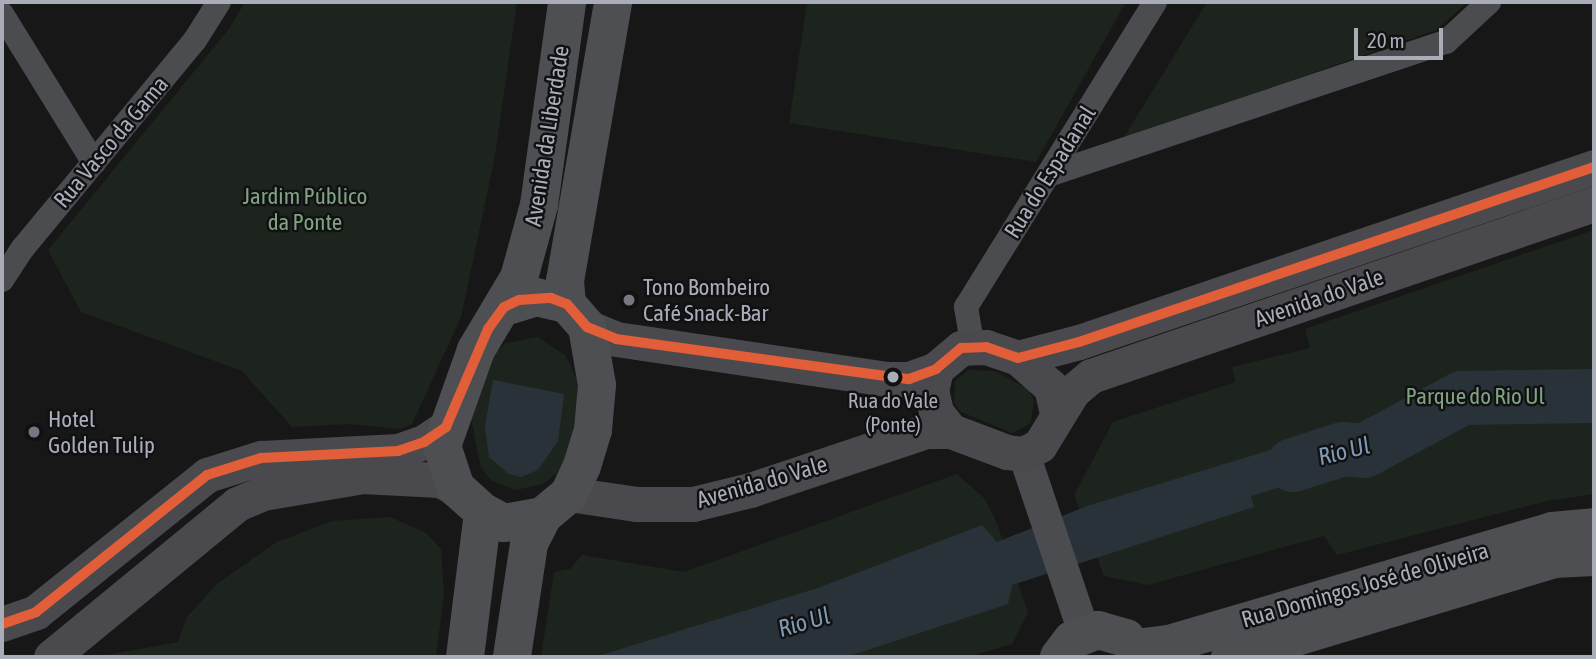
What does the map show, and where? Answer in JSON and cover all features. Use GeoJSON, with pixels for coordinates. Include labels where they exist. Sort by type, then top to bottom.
{"type":"FeatureCollection","features":[{"type":"Feature","properties":{"kind":"main road","name":"Avenida da Liberdade"},"geometry":{"type":"LineString","coordinates":[[465,657],[470,614],[469,500],[442,446],[446,427],[476,350],[519,278],[539,205],[567,2]]}},
{"type":"Feature","properties":{"kind":"main road","name":"Avenida da Liberdade"},"geometry":{"type":"LineString","coordinates":[[514,640],[529,544],[556,505],[593,430],[597,385],[565,281],[613,2]]}},
{"type":"Feature","properties":{"kind":"main road","name":"Avenida do Vale"},"geometry":{"type":"LineString","coordinates":[[1018,358],[1079,342],[1594,167]]}},
{"type":"Feature","properties":{"kind":"main road","name":"Avenida do Vale"},"geometry":{"type":"LineString","coordinates":[[556,505],[693,504],[750,490],[926,431],[951,431],[1007,452],[1024,454],[1040,445],[1057,413],[1091,376],[1594,204]]}},
{"type":"Feature","properties":{"kind":"main road"},"geometry":{"type":"LineString","coordinates":[[504,307],[536,297],[577,315],[616,339],[887,379],[909,379],[936,369]]}},
{"type":"Feature","properties":{"kind":"main road"},"geometry":{"type":"LineString","coordinates":[[951,431],[936,412],[931,390],[936,369],[948,355],[973,348],[986,347],[1018,358],[1051,387],[1057,413]]}},
{"type":"Feature","properties":{"kind":"main road"},"geometry":{"type":"LineString","coordinates":[[2,624],[36,612],[207,475],[261,458],[398,452],[424,442],[446,427]]}},
{"type":"Feature","properties":{"kind":"main road"},"geometry":{"type":"LineString","coordinates":[[51,657],[237,504],[263,493],[362,476],[439,480],[504,523],[556,505]]}},
{"type":"Feature","properties":{"kind":"main road","name":"Rua Domingos José de Oliveira"},"geometry":{"type":"LineString","coordinates":[[1072,645],[1113,631],[1139,653],[1552,531],[1594,527]]}},
{"type":"Feature","properties":{"kind":"main road","name":"Rua Domingos José de Oliveira"},"geometry":{"type":"LineString","coordinates":[[1230,657],[1554,559],[1594,556]]}},
{"type":"Feature","properties":{"kind":"street","name":"Rua Vasco da Gama"},"geometry":{"type":"LineString","coordinates":[[2,281],[195,40],[219,2]]}},
{"type":"Feature","properties":{"kind":"street","name":"Rua do Espadanal"},"geometry":{"type":"LineString","coordinates":[[973,348],[966,307],[1155,2]]}},
{"type":"Feature","properties":{"kind":"street"},"geometry":{"type":"LineString","coordinates":[[1048,175],[1446,42],[1489,2]]}},
{"type":"Feature","properties":{"kind":"street"},"geometry":{"type":"LineString","coordinates":[[2,14],[94,163]]}},
{"type":"Feature","properties":{"kind":"street"},"geometry":{"type":"LineString","coordinates":[[1024,454],[1070,590],[1072,645]]}},
{"type":"Feature","properties":{"kind":"green space","name":"Jardim Público da Ponte"},"geometry":{"type":"Polygon","coordinates":[[[245,2],[517,2],[494,161],[461,317],[412,424],[400,429],[349,424],[292,427],[242,371],[81,312],[48,250],[229,29],[245,2]]]}},
{"type":"Feature","properties":{"kind":"green space"},"geometry":{"type":"Polygon","coordinates":[[[807,2],[1126,2],[1036,162],[789,123],[807,2]]]}},
{"type":"Feature","properties":{"kind":"green space"},"geometry":{"type":"Polygon","coordinates":[[[1207,2],[1468,2],[1436,30],[1123,139],[1207,2]]]}},
{"type":"Feature","properties":{"kind":"green space","name":"Parque do Rio Ul"},"geometry":{"type":"Polygon","coordinates":[[[1594,230],[1594,494],[1547,501],[1337,555],[1324,536],[1148,585],[1104,576],[1074,495],[1113,422],[1235,382],[1232,367],[1310,348],[1305,329],[1594,230]]]}},
{"type":"Feature","properties":{"kind":"green space"},"geometry":{"type":"Polygon","coordinates":[[[538,337],[565,355],[577,379],[578,404],[568,458],[557,473],[543,484],[516,490],[492,481],[481,468],[471,419],[491,357],[506,343],[538,337]]]}},
{"type":"Feature","properties":{"kind":"green space"},"geometry":{"type":"Polygon","coordinates":[[[969,370],[995,371],[1028,389],[1034,401],[1031,423],[1012,433],[959,411],[954,402],[955,381],[969,370]]]}},
{"type":"Feature","properties":{"kind":"green space"},"geometry":{"type":"Polygon","coordinates":[[[957,474],[985,499],[996,521],[1028,613],[1012,644],[968,657],[541,657],[554,572],[570,569],[582,555],[684,572],[957,474]]]}},
{"type":"Feature","properties":{"kind":"green space"},"geometry":{"type":"Polygon","coordinates":[[[390,517],[426,533],[441,549],[444,594],[436,657],[96,657],[178,642],[187,617],[218,583],[277,542],[332,521],[390,517]]]}},
{"type":"Feature","properties":{"kind":"water"},"geometry":{"type":"Polygon","coordinates":[[[493,380],[564,394],[558,441],[538,470],[521,477],[509,474],[489,457],[485,426],[493,380]]]}},
{"type":"Feature","properties":{"kind":"water"},"geometry":{"type":"Polygon","coordinates":[[[1356,424],[1367,460],[1251,496],[1254,507],[1012,585],[1008,604],[846,657],[595,657],[818,588],[982,525],[997,542],[1087,506],[1356,424]]]}},
{"type":"Feature","properties":{"kind":"waterway","name":"Rio Ul"},"geometry":{"type":"LineString","coordinates":[[1293,465],[1343,449],[1364,451],[1462,398],[1594,396]]}},
{"type":"Feature","properties":{"kind":"transit line"},"geometry":{"type":"LineString","coordinates":[[2,624],[36,612],[207,475],[261,458],[398,451],[424,442],[446,427],[488,329],[504,307],[519,300],[551,298],[567,304],[587,327],[616,339],[909,379],[936,369],[961,348],[986,347],[1018,358],[1079,342],[1594,167]]}},
{"type":"Feature","properties":{"kind":"place","name":"Tono Bombeiro Café Snack-Bar"},"geometry":{"type":"Point","coordinates":[629,300]}},
{"type":"Feature","properties":{"kind":"place","name":"Rua do Vale (Ponte)"},"geometry":{"type":"Point","coordinates":[893,377]}},
{"type":"Feature","properties":{"kind":"place","name":"Hotel Golden Tulip"},"geometry":{"type":"Point","coordinates":[34,432]}}]}
